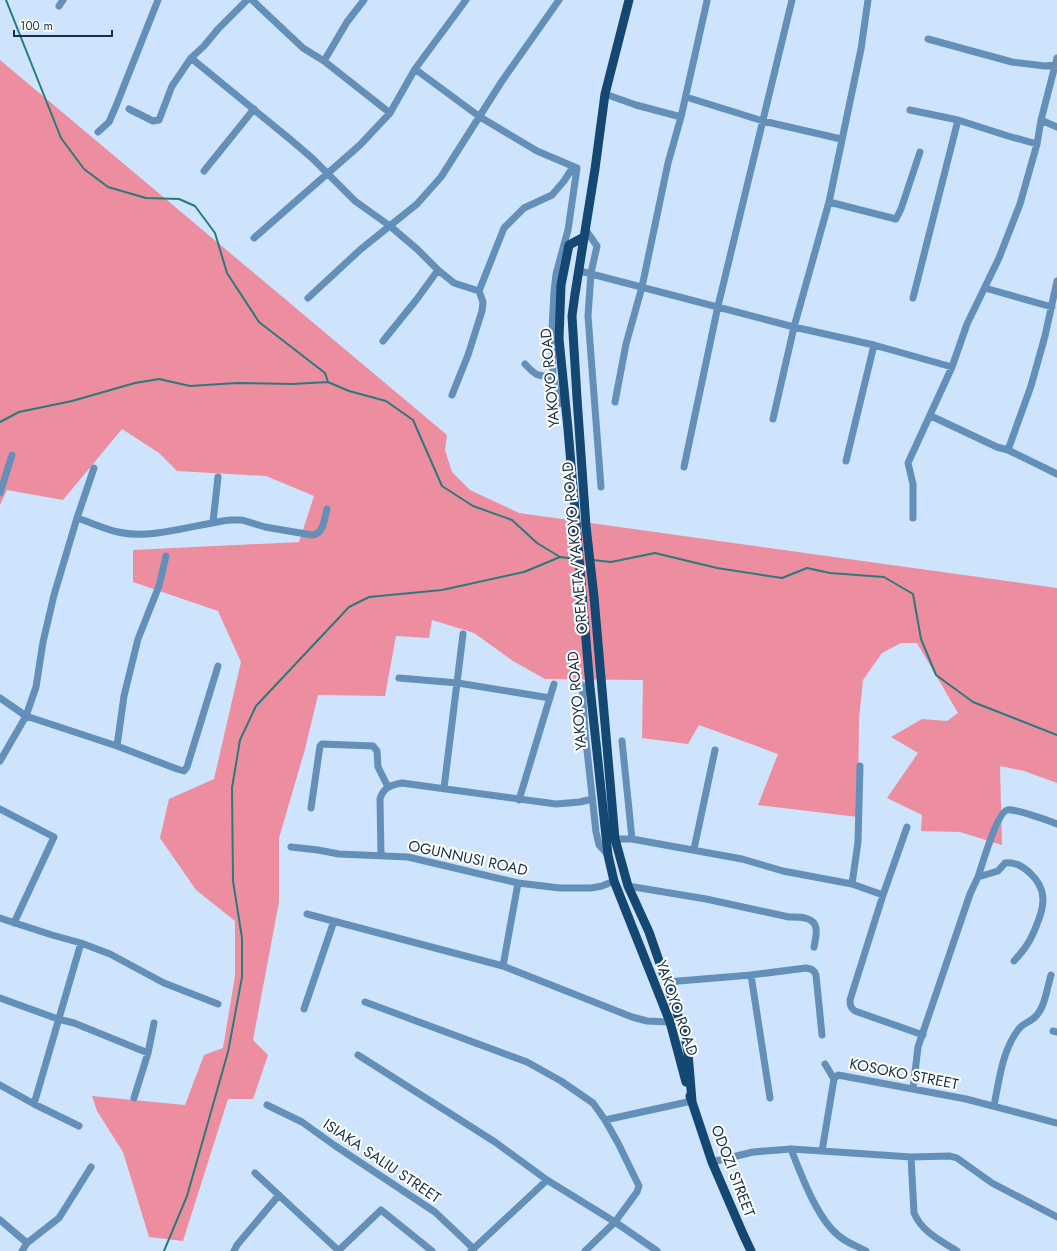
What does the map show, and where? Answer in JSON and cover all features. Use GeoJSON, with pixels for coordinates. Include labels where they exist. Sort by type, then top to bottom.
{"type":"FeatureCollection","features":[{"type":"Feature","properties":{"kind":"main road","name":"OREMETA/YAKOYO ROAD"},"geometry":{"type":"LineString","coordinates":[[629,0],[605,94],[580,271],[572,316],[586,526],[615,839],[628,886],[649,932],[685,1036],[692,1101]]}},
{"type":"Feature","properties":{"kind":"main road","name":"YAKOYO ROAD"},"geometry":{"type":"LineString","coordinates":[[585,233],[569,245],[561,285],[559,340],[597,761],[608,855],[614,880],[670,1022],[692,1101]]}},
{"type":"Feature","properties":{"kind":"main road","name":"ODOZI STREET"},"geometry":{"type":"LineString","coordinates":[[692,1101],[712,1162],[751,1251]]}},
{"type":"Feature","properties":{"kind":"street"},"geometry":{"type":"LineString","coordinates":[[98,132],[108,122],[114,111],[158,0]]}},
{"type":"Feature","properties":{"kind":"street"},"geometry":{"type":"LineString","coordinates":[[129,109],[153,121],[158,120],[172,86],[191,58],[247,0]]}},
{"type":"Feature","properties":{"kind":"street"},"geometry":{"type":"LineString","coordinates":[[252,0],[303,48],[324,61],[390,113]]}},
{"type":"Feature","properties":{"kind":"street"},"geometry":{"type":"LineString","coordinates":[[324,61],[347,22],[364,0]]}},
{"type":"Feature","properties":{"kind":"street"},"geometry":{"type":"LineString","coordinates":[[254,238],[360,145],[390,113],[415,69],[466,0]]}},
{"type":"Feature","properties":{"kind":"street"},"geometry":{"type":"LineString","coordinates":[[308,298],[360,249],[417,204],[441,177],[502,81],[559,0]]}},
{"type":"Feature","properties":{"kind":"street"},"geometry":{"type":"LineString","coordinates":[[684,467],[718,306],[792,0]]}},
{"type":"Feature","properties":{"kind":"street"},"geometry":{"type":"LineString","coordinates":[[773,419],[794,327],[829,202],[861,49],[868,0]]}},
{"type":"Feature","properties":{"kind":"street"},"geometry":{"type":"LineString","coordinates":[[615,402],[626,344],[642,287],[666,170],[686,97],[707,1]]}},
{"type":"Feature","properties":{"kind":"street"},"geometry":{"type":"LineString","coordinates":[[928,39],[1012,62],[1045,66],[1056,62]]}},
{"type":"Feature","properties":{"kind":"street"},"geometry":{"type":"LineString","coordinates":[[191,58],[291,140],[355,201],[390,226],[454,283],[479,291]]}},
{"type":"Feature","properties":{"kind":"street"},"geometry":{"type":"LineString","coordinates":[[913,518],[913,484],[908,463],[931,416],[952,367],[967,324],[999,258],[1020,204],[1037,144],[1041,120],[1056,62]]}},
{"type":"Feature","properties":{"kind":"street"},"geometry":{"type":"LineString","coordinates":[[415,69],[480,117],[537,151],[576,167],[577,170],[568,230],[556,274],[554,292],[552,329],[553,376],[559,404]]}},
{"type":"Feature","properties":{"kind":"street"},"geometry":{"type":"LineString","coordinates":[[605,94],[636,105],[681,117]]}},
{"type":"Feature","properties":{"kind":"street"},"geometry":{"type":"LineString","coordinates":[[686,97],[763,121],[841,139]]}},
{"type":"Feature","properties":{"kind":"street"},"geometry":{"type":"LineString","coordinates":[[204,171],[254,109]]}},
{"type":"Feature","properties":{"kind":"street"},"geometry":{"type":"LineString","coordinates":[[910,110],[958,120],[1037,144]]}},
{"type":"Feature","properties":{"kind":"street"},"geometry":{"type":"LineString","coordinates":[[913,298],[958,120]]}},
{"type":"Feature","properties":{"kind":"street"},"geometry":{"type":"LineString","coordinates":[[1041,120],[1057,127]]}},
{"type":"Feature","properties":{"kind":"street"},"geometry":{"type":"LineString","coordinates":[[829,202],[896,219],[920,152]]}},
{"type":"Feature","properties":{"kind":"street"},"geometry":{"type":"LineString","coordinates":[[452,395],[468,355],[482,310],[483,302],[479,291],[504,228],[524,208],[552,194],[574,167]]}},
{"type":"Feature","properties":{"kind":"street"},"geometry":{"type":"LineString","coordinates":[[585,233],[597,246],[591,274],[588,316],[601,487]]}},
{"type":"Feature","properties":{"kind":"street"},"geometry":{"type":"LineString","coordinates":[[383,341],[438,270]]}},
{"type":"Feature","properties":{"kind":"street"},"geometry":{"type":"LineString","coordinates":[[580,271],[794,327],[874,345],[952,367]]}},
{"type":"Feature","properties":{"kind":"street"},"geometry":{"type":"LineString","coordinates":[[1008,450],[1031,386],[1052,307],[1057,281]]}},
{"type":"Feature","properties":{"kind":"street"},"geometry":{"type":"LineString","coordinates":[[985,288],[1052,307]]}},
{"type":"Feature","properties":{"kind":"street"},"geometry":{"type":"LineString","coordinates":[[846,462],[874,345]]}},
{"type":"Feature","properties":{"kind":"street"},"geometry":{"type":"LineString","coordinates":[[525,364],[534,373],[542,377],[553,376]]}},
{"type":"Feature","properties":{"kind":"street"},"geometry":{"type":"LineString","coordinates":[[931,416],[997,447],[1008,450],[1057,474]]}},
{"type":"Feature","properties":{"kind":"street"},"geometry":{"type":"LineString","coordinates":[[0,494],[12,455]]}},
{"type":"Feature","properties":{"kind":"street"},"geometry":{"type":"LineString","coordinates":[[0,761],[26,716],[36,688],[43,642],[54,595],[94,468]]}},
{"type":"Feature","properties":{"kind":"street"},"geometry":{"type":"LineString","coordinates":[[213,522],[218,477]]}},
{"type":"Feature","properties":{"kind":"street"},"geometry":{"type":"LineString","coordinates":[[77,518],[117,532],[133,534],[146,534],[213,522],[242,520],[265,527],[312,535],[317,534],[321,530],[327,509]]}},
{"type":"Feature","properties":{"kind":"street"},"geometry":{"type":"LineString","coordinates":[[116,746],[124,696],[138,639],[159,586],[166,556]]}},
{"type":"Feature","properties":{"kind":"street"},"geometry":{"type":"LineString","coordinates":[[444,788],[463,634]]}},
{"type":"Feature","properties":{"kind":"street"},"geometry":{"type":"LineString","coordinates":[[0,698],[26,716],[116,746],[184,771],[187,767],[218,666]]}},
{"type":"Feature","properties":{"kind":"street"},"geometry":{"type":"LineString","coordinates":[[399,678],[458,683],[550,698]]}},
{"type":"Feature","properties":{"kind":"street"},"geometry":{"type":"LineString","coordinates":[[519,800],[554,684]]}},
{"type":"Feature","properties":{"kind":"street"},"geometry":{"type":"LineString","coordinates":[[582,685],[592,799],[599,845],[608,855]]}},
{"type":"Feature","properties":{"kind":"street"},"geometry":{"type":"LineString","coordinates":[[622,741],[632,839]]}},
{"type":"Feature","properties":{"kind":"street"},"geometry":{"type":"LineString","coordinates":[[311,808],[320,746],[322,744],[373,746],[377,751],[378,767],[388,787]]}},
{"type":"Feature","properties":{"kind":"street"},"geometry":{"type":"LineString","coordinates":[[694,850],[715,750]]}},
{"type":"Feature","properties":{"kind":"street"},"geometry":{"type":"LineString","coordinates":[[852,884],[858,842],[860,766]]}},
{"type":"Feature","properties":{"kind":"street"},"geometry":{"type":"LineString","coordinates":[[381,856],[380,799],[382,792],[388,787],[402,783],[556,804],[580,802],[592,799]]}},
{"type":"Feature","properties":{"kind":"street"},"geometry":{"type":"LineString","coordinates":[[0,809],[54,837],[14,923]]}},
{"type":"Feature","properties":{"kind":"street"},"geometry":{"type":"LineString","coordinates":[[913,1089],[918,1047],[970,894],[978,877],[998,819],[1005,810],[1010,809],[1057,824]]}},
{"type":"Feature","properties":{"kind":"street"},"geometry":{"type":"LineString","coordinates":[[907,826],[883,895],[850,1000],[850,1005],[855,1011],[923,1035]]}},
{"type":"Feature","properties":{"kind":"street"},"geometry":{"type":"LineString","coordinates":[[615,839],[632,839],[742,859],[783,871],[852,884],[883,895]]}},
{"type":"Feature","properties":{"kind":"street","name":"OGUNNUSI ROAD"},"geometry":{"type":"LineString","coordinates":[[291,847],[339,854],[408,857],[518,883],[560,888],[591,888],[602,886],[614,880]]}},
{"type":"Feature","properties":{"kind":"street"},"geometry":{"type":"LineString","coordinates":[[978,877],[998,871],[1005,863],[1012,862],[1021,865],[1041,887],[1044,901],[1043,911],[1030,941],[1025,949],[1014,960]]}},
{"type":"Feature","properties":{"kind":"street"},"geometry":{"type":"LineString","coordinates":[[502,966],[518,883]]}},
{"type":"Feature","properties":{"kind":"street"},"geometry":{"type":"LineString","coordinates":[[628,886],[706,899],[789,917],[802,917],[809,919],[814,922],[816,928],[814,947]]}},
{"type":"Feature","properties":{"kind":"street"},"geometry":{"type":"LineString","coordinates":[[307,914],[502,966],[632,1017],[647,1021],[670,1022]]}},
{"type":"Feature","properties":{"kind":"street"},"geometry":{"type":"LineString","coordinates":[[0,918],[52,935],[81,942],[110,954],[164,982],[218,1004]]}},
{"type":"Feature","properties":{"kind":"street"},"geometry":{"type":"LineString","coordinates":[[304,1009],[334,921]]}},
{"type":"Feature","properties":{"kind":"street"},"geometry":{"type":"LineString","coordinates":[[34,1104],[81,942]]}},
{"type":"Feature","properties":{"kind":"street"},"geometry":{"type":"LineString","coordinates":[[667,982],[752,975],[811,968],[815,971],[816,975],[822,1035]]}},
{"type":"Feature","properties":{"kind":"street"},"geometry":{"type":"LineString","coordinates":[[752,975],[770,1098]]}},
{"type":"Feature","properties":{"kind":"street"},"geometry":{"type":"LineString","coordinates":[[994,1106],[1002,1068],[1009,1046],[1018,1030],[1034,1018],[1041,1010],[1051,975]]}},
{"type":"Feature","properties":{"kind":"street"},"geometry":{"type":"LineString","coordinates":[[0,998],[58,1019],[74,1023],[148,1053]]}},
{"type":"Feature","properties":{"kind":"street"},"geometry":{"type":"LineString","coordinates":[[365,1002],[527,1062],[560,1081],[593,1103],[606,1120],[639,1186],[637,1192],[615,1222],[585,1251]]}},
{"type":"Feature","properties":{"kind":"street"},"geometry":{"type":"LineString","coordinates":[[134,1098],[148,1053],[154,1022]]}},
{"type":"Feature","properties":{"kind":"street"},"geometry":{"type":"LineString","coordinates":[[358,1055],[495,1142],[547,1180],[615,1222],[657,1251]]}},
{"type":"Feature","properties":{"kind":"street"},"geometry":{"type":"LineString","coordinates":[[826,1064],[834,1079]]}},
{"type":"Feature","properties":{"kind":"street","name":"KOSOKO STREET"},"geometry":{"type":"LineString","coordinates":[[822,1151],[834,1079],[838,1075],[966,1099],[1057,1124]]}},
{"type":"Feature","properties":{"kind":"street"},"geometry":{"type":"LineString","coordinates":[[0,1085],[34,1104],[79,1126]]}},
{"type":"Feature","properties":{"kind":"street"},"geometry":{"type":"LineString","coordinates":[[606,1120],[692,1101]]}},
{"type":"Feature","properties":{"kind":"street","name":"ISIAKA SALIU STREET"},"geometry":{"type":"LineString","coordinates":[[267,1105],[302,1122],[435,1212],[472,1250]]}},
{"type":"Feature","properties":{"kind":"street"},"geometry":{"type":"LineString","coordinates":[[791,1149],[807,1190],[827,1224],[847,1243],[866,1251]]}},
{"type":"Feature","properties":{"kind":"street"},"geometry":{"type":"LineString","coordinates":[[712,1162],[753,1152],[791,1149],[911,1157],[950,1156],[957,1158],[992,1183],[1057,1217]]}},
{"type":"Feature","properties":{"kind":"street"},"geometry":{"type":"LineString","coordinates":[[911,1157],[914,1214],[921,1226],[927,1232],[957,1251]]}},
{"type":"Feature","properties":{"kind":"street"},"geometry":{"type":"LineString","coordinates":[[22,1251],[27,1243],[59,1218],[91,1167]]}},
{"type":"Feature","properties":{"kind":"street"},"geometry":{"type":"LineString","coordinates":[[255,1173],[338,1251],[381,1210],[432,1251]]}},
{"type":"Feature","properties":{"kind":"street"},"geometry":{"type":"LineString","coordinates":[[472,1250],[547,1180]]}},
{"type":"Feature","properties":{"kind":"street"},"geometry":{"type":"LineString","coordinates":[[234,1251],[237,1245],[279,1195]]}},
{"type":"Feature","properties":{"kind":"street"},"geometry":{"type":"LineString","coordinates":[[0,1220],[27,1243]]}},
{"type":"Feature","properties":{"kind":"shaded area"},"geometry":{"type":"Polygon","coordinates":[[[0,60],[447,435],[445,450],[452,472],[470,490],[519,513],[1057,588],[1057,783],[1024,771],[1000,766],[1002,845],[960,832],[921,831],[922,815],[887,798],[918,753],[891,737],[922,719],[947,721],[958,713],[917,643],[901,643],[882,653],[863,680],[859,719],[858,817],[758,805],[778,754],[699,725],[688,744],[642,738],[643,680],[545,679],[513,661],[474,633],[432,620],[429,638],[396,636],[385,696],[318,695],[305,749],[279,838],[279,902],[253,1040],[268,1055],[253,1099],[228,1099],[183,1241],[149,1237],[123,1152],[97,1111],[92,1096],[185,1105],[204,1055],[223,1048],[235,976],[235,921],[196,890],[160,838],[169,799],[214,779],[241,662],[218,611],[133,582],[133,550],[299,542],[314,496],[266,476],[177,471],[159,453],[122,429],[63,500],[7,490],[0,505],[0,60]]]}},
{"type":"Feature","properties":{"kind":"waterway"},"geometry":{"type":"LineString","coordinates":[[6,0],[61,138],[84,169],[108,187],[146,198],[179,199],[195,206],[215,233],[227,273],[259,322],[325,373],[328,382],[349,391],[386,401],[413,420],[442,486],[473,506],[512,520],[537,543],[560,557],[577,559]]}},
{"type":"Feature","properties":{"kind":"waterway"},"geometry":{"type":"LineString","coordinates":[[0,422],[19,412],[72,401],[135,383],[159,379],[190,386],[237,383],[292,384],[328,382]]}},
{"type":"Feature","properties":{"kind":"waterway"},"geometry":{"type":"LineString","coordinates":[[593,560],[611,562],[655,553],[717,568],[782,578],[807,568],[830,573],[884,577],[913,594],[921,639],[936,675],[973,702],[1057,735]]}},
{"type":"Feature","properties":{"kind":"waterway"},"geometry":{"type":"LineString","coordinates":[[164,1251],[187,1196],[228,1052],[242,977],[242,938],[233,881],[232,788],[240,740],[256,706],[349,607],[369,597],[442,590],[524,572],[560,557]]}}]}
